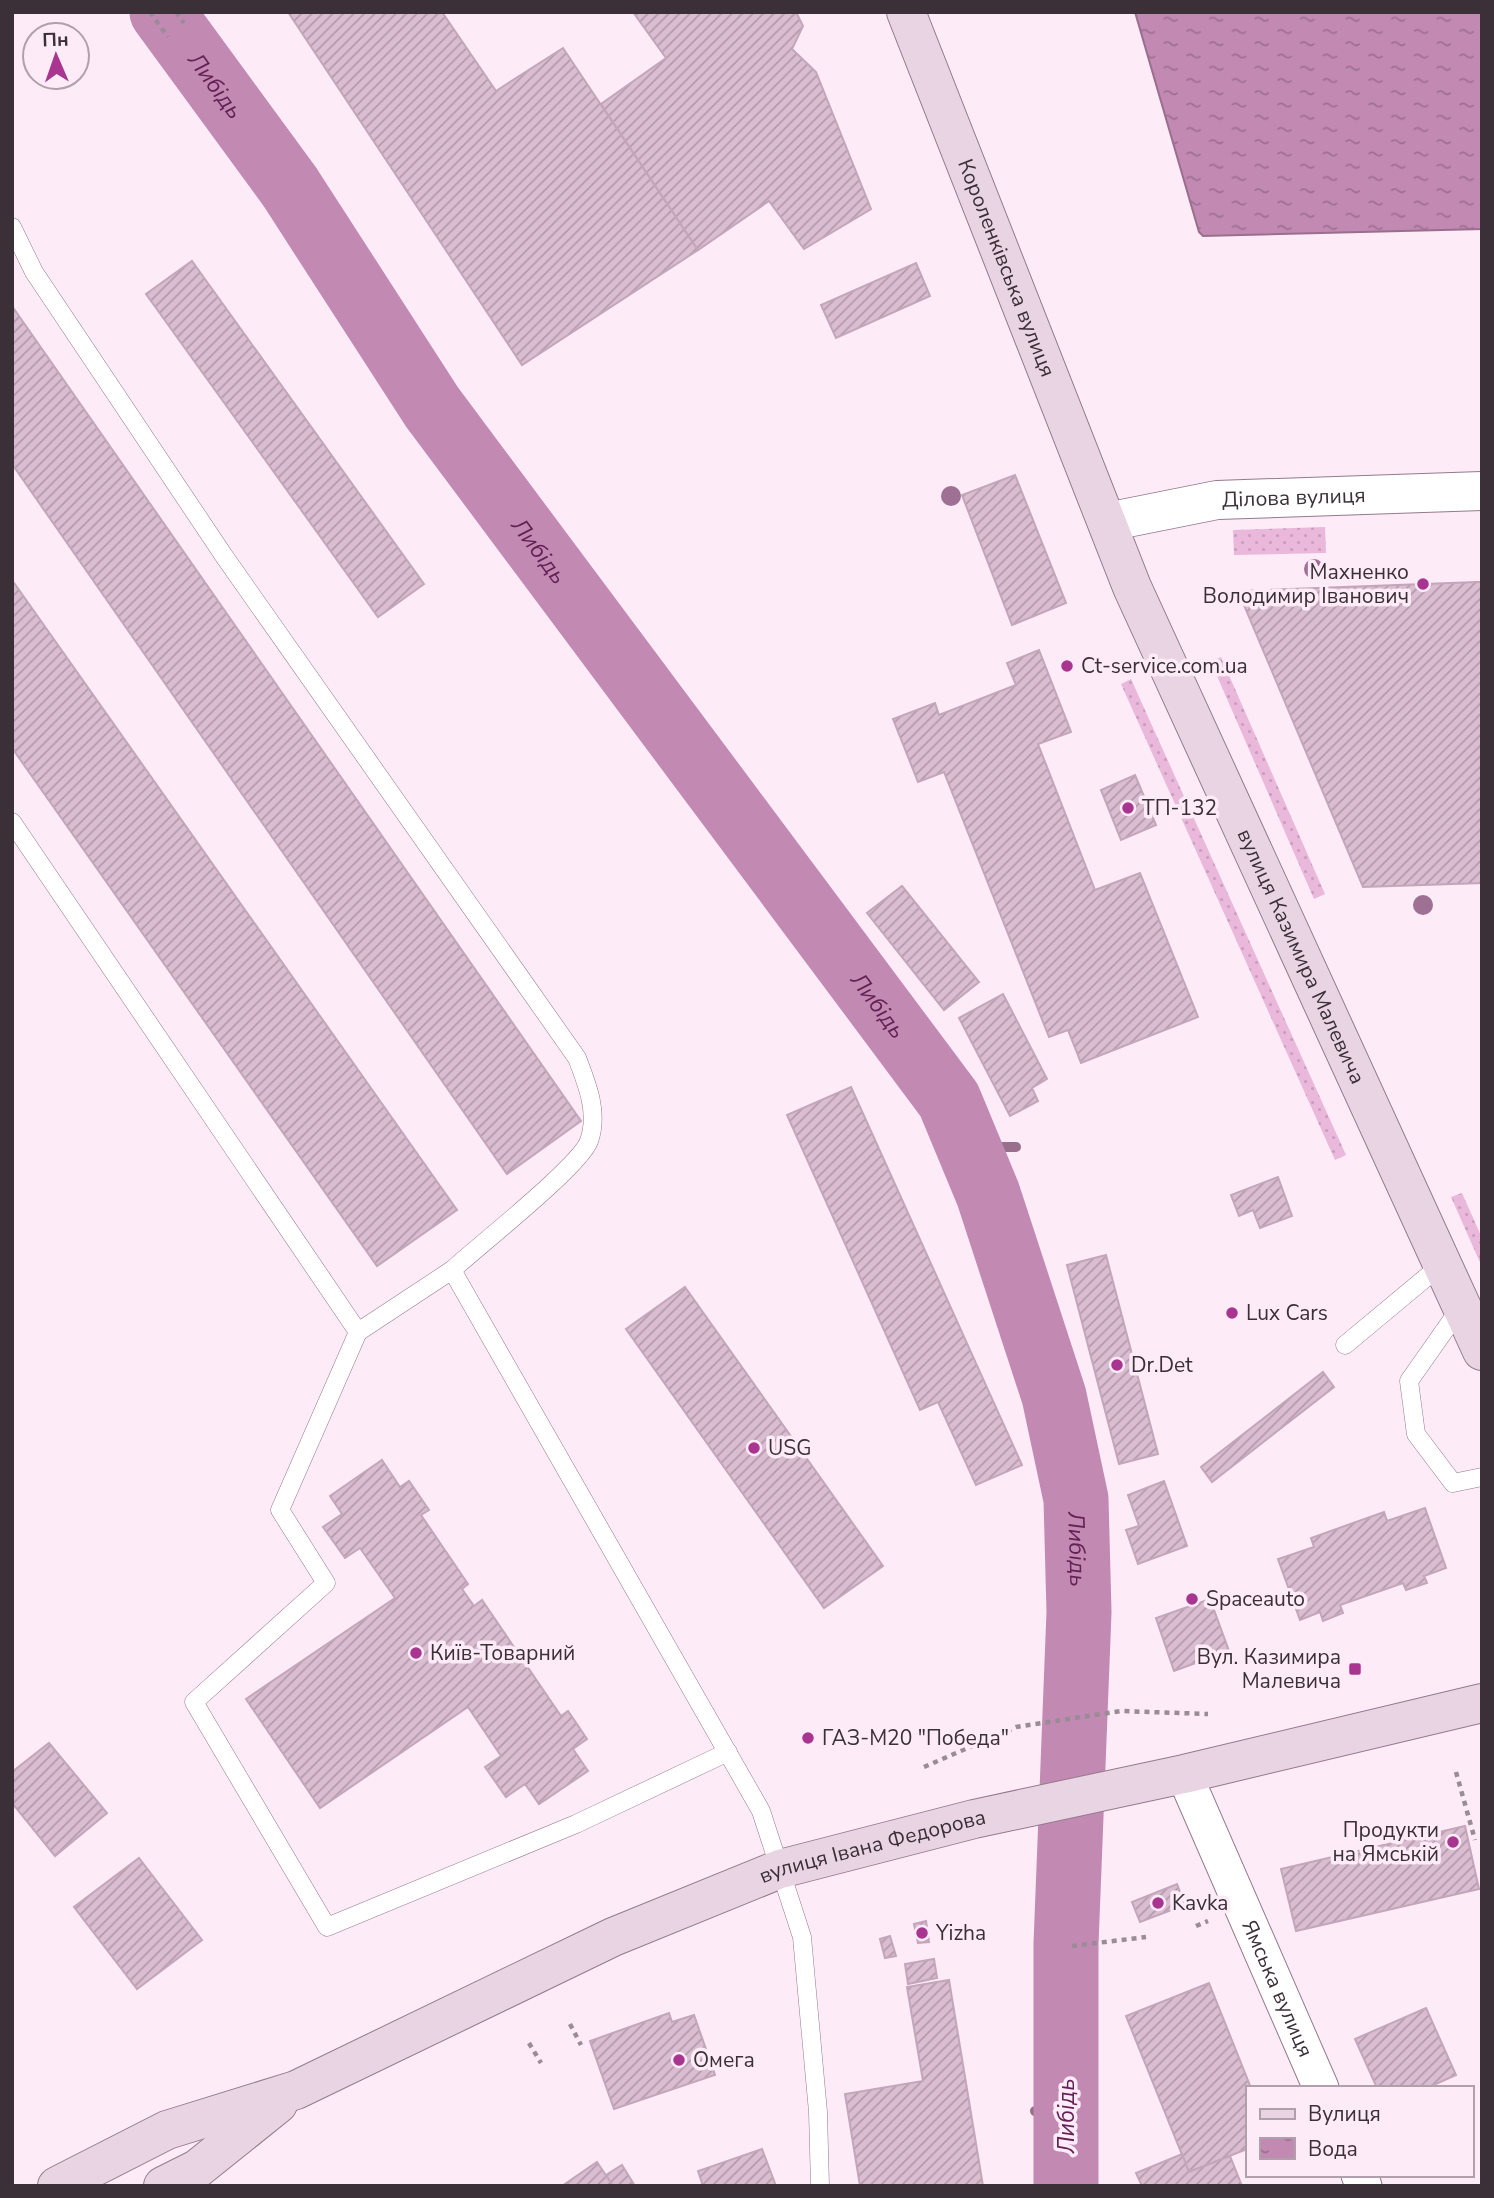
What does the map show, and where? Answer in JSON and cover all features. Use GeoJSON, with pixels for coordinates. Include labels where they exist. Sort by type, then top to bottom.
{"type":"FeatureCollection","features":[{"type":"Feature","properties":{"kind":"main road","name":"Короленківська вулиця"},"geometry":{"type":"LineString","coordinates":[[906,12],[1107,522]]}},
{"type":"Feature","properties":{"kind":"main road","name":"вулиця Казимира Малевича"},"geometry":{"type":"LineString","coordinates":[[1107,522],[1132,587],[1482,1351]]}},
{"type":"Feature","properties":{"kind":"main road","name":"вулиця Івана Федорова"},"geometry":{"type":"LineString","coordinates":[[57,2186],[167,2130],[296,2090],[613,1937],[780,1868],[974,1819],[1184,1774],[1482,1703]]}},
{"type":"Feature","properties":{"kind":"main road","name":"вулиця Івана Федорова"},"geometry":{"type":"LineString","coordinates":[[163,2186],[197,2169],[296,2090]]}},
{"type":"Feature","properties":{"kind":"street","name":"Ділова вулиця"},"geometry":{"type":"LineString","coordinates":[[1107,522],[1217,500],[1482,491]]}},
{"type":"Feature","properties":{"kind":"street","name":"Ямська вулиця"},"geometry":{"type":"LineString","coordinates":[[1184,1774],[1320,2086]]}},
{"type":"Feature","properties":{"kind":"lane"},"geometry":{"type":"LineString","coordinates":[[12,227],[34,272],[223,556],[577,1058],[591,1092],[589,1143],[562,1173],[452,1270],[358,1332],[280,1510],[326,1583],[194,1702],[327,1927],[576,1824],[728,1752]]}},
{"type":"Feature","properties":{"kind":"lane"},"geometry":{"type":"LineString","coordinates":[[12,822],[358,1332]]}},
{"type":"Feature","properties":{"kind":"lane"},"geometry":{"type":"LineString","coordinates":[[1345,1345],[1441,1265]]}},
{"type":"Feature","properties":{"kind":"lane"},"geometry":{"type":"LineString","coordinates":[[452,1270],[761,1811],[802,1937],[818,2112],[820,2186]]}},
{"type":"Feature","properties":{"kind":"lane"},"geometry":{"type":"LineString","coordinates":[[1461,1307],[1409,1381],[1416,1434],[1453,1483],[1482,1477]]}},
{"type":"Feature","properties":{"kind":"path"},"geometry":{"type":"LineString","coordinates":[[150,12],[168,37]]}},
{"type":"Feature","properties":{"kind":"path"},"geometry":{"type":"LineString","coordinates":[[176,12],[184,23]]}},
{"type":"Feature","properties":{"kind":"path"},"geometry":{"type":"LineString","coordinates":[[924,1767],[1016,1727],[1121,1711],[1208,1714]]}},
{"type":"Feature","properties":{"kind":"path"},"geometry":{"type":"LineString","coordinates":[[1456,1772],[1475,1840]]}},
{"type":"Feature","properties":{"kind":"path"},"geometry":{"type":"LineString","coordinates":[[1196,1926],[1208,1921]]}},
{"type":"Feature","properties":{"kind":"path"},"geometry":{"type":"LineString","coordinates":[[1072,1946],[1099,1945],[1146,1937]]}},
{"type":"Feature","properties":{"kind":"path"},"geometry":{"type":"LineString","coordinates":[[570,2024],[580,2045]]}},
{"type":"Feature","properties":{"kind":"path"},"geometry":{"type":"LineString","coordinates":[[529,2043],[541,2063]]}},
{"type":"Feature","properties":{"kind":"shaded area"},"geometry":{"type":"Polygon","coordinates":[[[1325,527],[1326,553],[1234,555],[1233,530],[1325,527]]]}},
{"type":"Feature","properties":{"kind":"shaded area"},"geometry":{"type":"Polygon","coordinates":[[[1221,657],[1325,894],[1314,899],[1211,662],[1221,657]]]}},
{"type":"Feature","properties":{"kind":"shaded area"},"geometry":{"type":"Polygon","coordinates":[[[1131,679],[1346,1155],[1335,1160],[1121,684],[1131,679]]]}},
{"type":"Feature","properties":{"kind":"shaded area"},"geometry":{"type":"Polygon","coordinates":[[[1462,1193],[1482,1238],[1482,1267],[1451,1197],[1462,1193]]]}},
{"type":"Feature","properties":{"kind":"water"},"geometry":{"type":"Polygon","coordinates":[[[1135,12],[1482,12],[1482,229],[1203,236],[1199,232],[1135,12]]]}},
{"type":"Feature","properties":{"kind":"building"},"geometry":{"type":"Polygon","coordinates":[[[288,12],[442,12],[496,91],[563,48],[698,250],[522,365],[288,12]]]}},
{"type":"Feature","properties":{"kind":"building"},"geometry":{"type":"Polygon","coordinates":[[[633,12],[796,12],[803,26],[792,49],[816,72],[871,209],[804,249],[769,201],[698,250],[601,104],[666,58],[633,12]]]}},
{"type":"Feature","properties":{"kind":"building"},"geometry":{"type":"Polygon","coordinates":[[[192,261],[424,584],[378,617],[146,294],[192,261]]]}},
{"type":"Feature","properties":{"kind":"building"},"geometry":{"type":"Polygon","coordinates":[[[916,263],[930,296],[836,338],[821,305],[916,263]]]}},
{"type":"Feature","properties":{"kind":"building"},"geometry":{"type":"Polygon","coordinates":[[[12,306],[581,1121],[507,1174],[12,464],[12,306]]]}},
{"type":"Feature","properties":{"kind":"building"},"geometry":{"type":"Polygon","coordinates":[[[1015,475],[1066,603],[1012,625],[962,495],[1015,475]]]}},
{"type":"Feature","properties":{"kind":"building"},"geometry":{"type":"Polygon","coordinates":[[[12,580],[457,1210],[377,1266],[12,748],[12,580]]]}},
{"type":"Feature","properties":{"kind":"building"},"geometry":{"type":"Polygon","coordinates":[[[1482,582],[1482,883],[1363,887],[1238,591],[1482,582]]]}},
{"type":"Feature","properties":{"kind":"building"},"geometry":{"type":"Polygon","coordinates":[[[1039,650],[1071,732],[1038,744],[1095,890],[1140,873],[1198,1017],[1081,1063],[1068,1030],[1049,1037],[944,772],[918,782],[893,719],[935,703],[939,715],[1016,685],[1007,663],[1039,650]]]}},
{"type":"Feature","properties":{"kind":"building","name":"ТП-132"},"geometry":{"type":"Polygon","coordinates":[[[1135,775],[1156,825],[1121,840],[1101,790],[1135,775]]]}},
{"type":"Feature","properties":{"kind":"building"},"geometry":{"type":"Polygon","coordinates":[[[902,886],[979,982],[944,1010],[867,913],[902,886]]]}},
{"type":"Feature","properties":{"kind":"building"},"geometry":{"type":"Polygon","coordinates":[[[1003,994],[1047,1079],[1032,1088],[1038,1101],[1010,1116],[959,1018],[1003,994]]]}},
{"type":"Feature","properties":{"kind":"building"},"geometry":{"type":"Polygon","coordinates":[[[851,1087],[1022,1465],[976,1485],[938,1402],[920,1410],[787,1115],[851,1087]]]}},
{"type":"Feature","properties":{"kind":"building"},"geometry":{"type":"Polygon","coordinates":[[[1278,1177],[1292,1216],[1260,1228],[1253,1210],[1239,1216],[1231,1195],[1278,1177]]]}},
{"type":"Feature","properties":{"kind":"building"},"geometry":{"type":"Polygon","coordinates":[[[1106,1255],[1158,1454],[1119,1464],[1067,1265],[1106,1255]]]}},
{"type":"Feature","properties":{"kind":"building","name":"USG"},"geometry":{"type":"Polygon","coordinates":[[[685,1287],[883,1566],[824,1608],[626,1329],[685,1287]]]}},
{"type":"Feature","properties":{"kind":"building"},"geometry":{"type":"Polygon","coordinates":[[[1323,1372],[1334,1387],[1212,1482],[1201,1467],[1323,1372]]]}},
{"type":"Feature","properties":{"kind":"building","name":"Київ-Товарний"},"geometry":{"type":"Polygon","coordinates":[[[382,1460],[400,1487],[409,1481],[429,1510],[421,1515],[468,1584],[462,1589],[474,1606],[482,1600],[561,1716],[568,1711],[587,1739],[573,1749],[588,1771],[539,1804],[525,1784],[506,1797],[485,1767],[501,1756],[468,1707],[320,1808],[246,1699],[395,1598],[360,1548],[345,1558],[323,1527],[342,1514],[330,1496],[382,1460]]]}},
{"type":"Feature","properties":{"kind":"building"},"geometry":{"type":"Polygon","coordinates":[[[1164,1481],[1187,1546],[1138,1564],[1126,1530],[1139,1526],[1128,1495],[1164,1481]]]}},
{"type":"Feature","properties":{"kind":"building"},"geometry":{"type":"Polygon","coordinates":[[[1425,1508],[1446,1568],[1424,1576],[1427,1583],[1406,1590],[1403,1583],[1340,1605],[1343,1613],[1323,1621],[1320,1612],[1300,1620],[1278,1559],[1314,1547],[1311,1538],[1384,1512],[1387,1521],[1425,1508]]]}},
{"type":"Feature","properties":{"kind":"building"},"geometry":{"type":"Polygon","coordinates":[[[1210,1599],[1229,1651],[1174,1671],[1156,1618],[1210,1599]]]}},
{"type":"Feature","properties":{"kind":"building"},"geometry":{"type":"Polygon","coordinates":[[[49,1743],[107,1813],[55,1856],[12,1803],[12,1772],[49,1743]]]}},
{"type":"Feature","properties":{"kind":"building"},"geometry":{"type":"Polygon","coordinates":[[[1465,1826],[1479,1889],[1296,1931],[1281,1869],[1465,1826]]]}},
{"type":"Feature","properties":{"kind":"building"},"geometry":{"type":"Polygon","coordinates":[[[139,1858],[202,1940],[137,1989],[74,1907],[139,1858]]]}},
{"type":"Feature","properties":{"kind":"building","name":"Kavka"},"geometry":{"type":"Polygon","coordinates":[[[1177,1884],[1185,1905],[1140,1922],[1132,1902],[1177,1884]]]}},
{"type":"Feature","properties":{"kind":"building","name":"Yizha"},"geometry":{"type":"Polygon","coordinates":[[[926,1921],[929,1942],[918,1943],[914,1924],[926,1921]]]}},
{"type":"Feature","properties":{"kind":"building","name":"Yizha"},"geometry":{"type":"Polygon","coordinates":[[[890,1936],[896,1956],[885,1958],[880,1939],[890,1936]]]}},
{"type":"Feature","properties":{"kind":"building","name":"Yizha"},"geometry":{"type":"Polygon","coordinates":[[[934,1959],[937,1978],[908,1984],[905,1964],[934,1959]]]}},
{"type":"Feature","properties":{"kind":"building"},"geometry":{"type":"Polygon","coordinates":[[[949,1980],[983,2186],[860,2186],[845,2094],[923,2081],[907,1987],[949,1980]]]}},
{"type":"Feature","properties":{"kind":"building"},"geometry":{"type":"Polygon","coordinates":[[[1209,1983],[1250,2086],[1246,2086],[1246,2149],[1189,2172],[1126,2016],[1209,1983]]]}},
{"type":"Feature","properties":{"kind":"building"},"geometry":{"type":"Polygon","coordinates":[[[1426,2008],[1456,2075],[1431,2086],[1376,2086],[1355,2039],[1426,2008]]]}},
{"type":"Feature","properties":{"kind":"building"},"geometry":{"type":"Polygon","coordinates":[[[669,2013],[672,2022],[694,2015],[715,2075],[614,2109],[590,2041],[669,2013]]]}},
{"type":"Feature","properties":{"kind":"building"},"geometry":{"type":"Polygon","coordinates":[[[762,2149],[776,2186],[703,2186],[698,2171],[762,2149]]]}},
{"type":"Feature","properties":{"kind":"building"},"geometry":{"type":"Polygon","coordinates":[[[1182,2154],[1189,2172],[1230,2156],[1242,2186],[1142,2186],[1136,2173],[1182,2154]]]}},
{"type":"Feature","properties":{"kind":"building"},"geometry":{"type":"Polygon","coordinates":[[[597,2162],[613,2186],[562,2186],[597,2162]]]}},
{"type":"Feature","properties":{"kind":"building"},"geometry":{"type":"Polygon","coordinates":[[[622,2165],[635,2186],[613,2186],[606,2175],[622,2165]]]}},
{"type":"Feature","properties":{"kind":"waterway","name":"Либідь"},"geometry":{"type":"LineString","coordinates":[[162,12],[290,187],[432,407],[949,1100],[988,1194],[1054,1396],[1076,1499],[1079,1612],[1066,1944],[1066,2186]]}},
{"type":"Feature","properties":{"kind":"waterway"},"geometry":{"type":"LineString","coordinates":[[970,1147],[1016,1147]]}},
{"type":"Feature","properties":{"kind":"waterway"},"geometry":{"type":"LineString","coordinates":[[1035,2111],[1066,2098]]}},
{"type":"Feature","properties":{"kind":"place","name":"Махненко Володимир Іванович"},"geometry":{"type":"Point","coordinates":[1423,584]}},
{"type":"Feature","properties":{"kind":"place","name":"Ct-service.com.ua"},"geometry":{"type":"Point","coordinates":[1067,666]}},
{"type":"Feature","properties":{"kind":"place","name":"ТП-132"},"geometry":{"type":"Point","coordinates":[1128,808]}},
{"type":"Feature","properties":{"kind":"place","name":"Lux Cars"},"geometry":{"type":"Point","coordinates":[1232,1313]}},
{"type":"Feature","properties":{"kind":"place","name":"Dr.Det"},"geometry":{"type":"Point","coordinates":[1117,1365]}},
{"type":"Feature","properties":{"kind":"place","name":"USG"},"geometry":{"type":"Point","coordinates":[754,1448]}},
{"type":"Feature","properties":{"kind":"place","name":"Spaceauto"},"geometry":{"type":"Point","coordinates":[1192,1599]}},
{"type":"Feature","properties":{"kind":"place","name":"Київ-Товарний"},"geometry":{"type":"Point","coordinates":[416,1653]}},
{"type":"Feature","properties":{"kind":"place","name":"Вул. Казимира Малевича"},"geometry":{"type":"Point","coordinates":[1355,1669]}},
{"type":"Feature","properties":{"kind":"place","name":"ГАЗ-М20 \"Победа\""},"geometry":{"type":"Point","coordinates":[808,1738]}},
{"type":"Feature","properties":{"kind":"place","name":"Продукти на Ямській"},"geometry":{"type":"Point","coordinates":[1453,1842]}},
{"type":"Feature","properties":{"kind":"place","name":"Kavka"},"geometry":{"type":"Point","coordinates":[1158,1903]}},
{"type":"Feature","properties":{"kind":"place","name":"Yizha"},"geometry":{"type":"Point","coordinates":[922,1933]}},
{"type":"Feature","properties":{"kind":"place","name":"Омега"},"geometry":{"type":"Point","coordinates":[679,2060]}}]}
